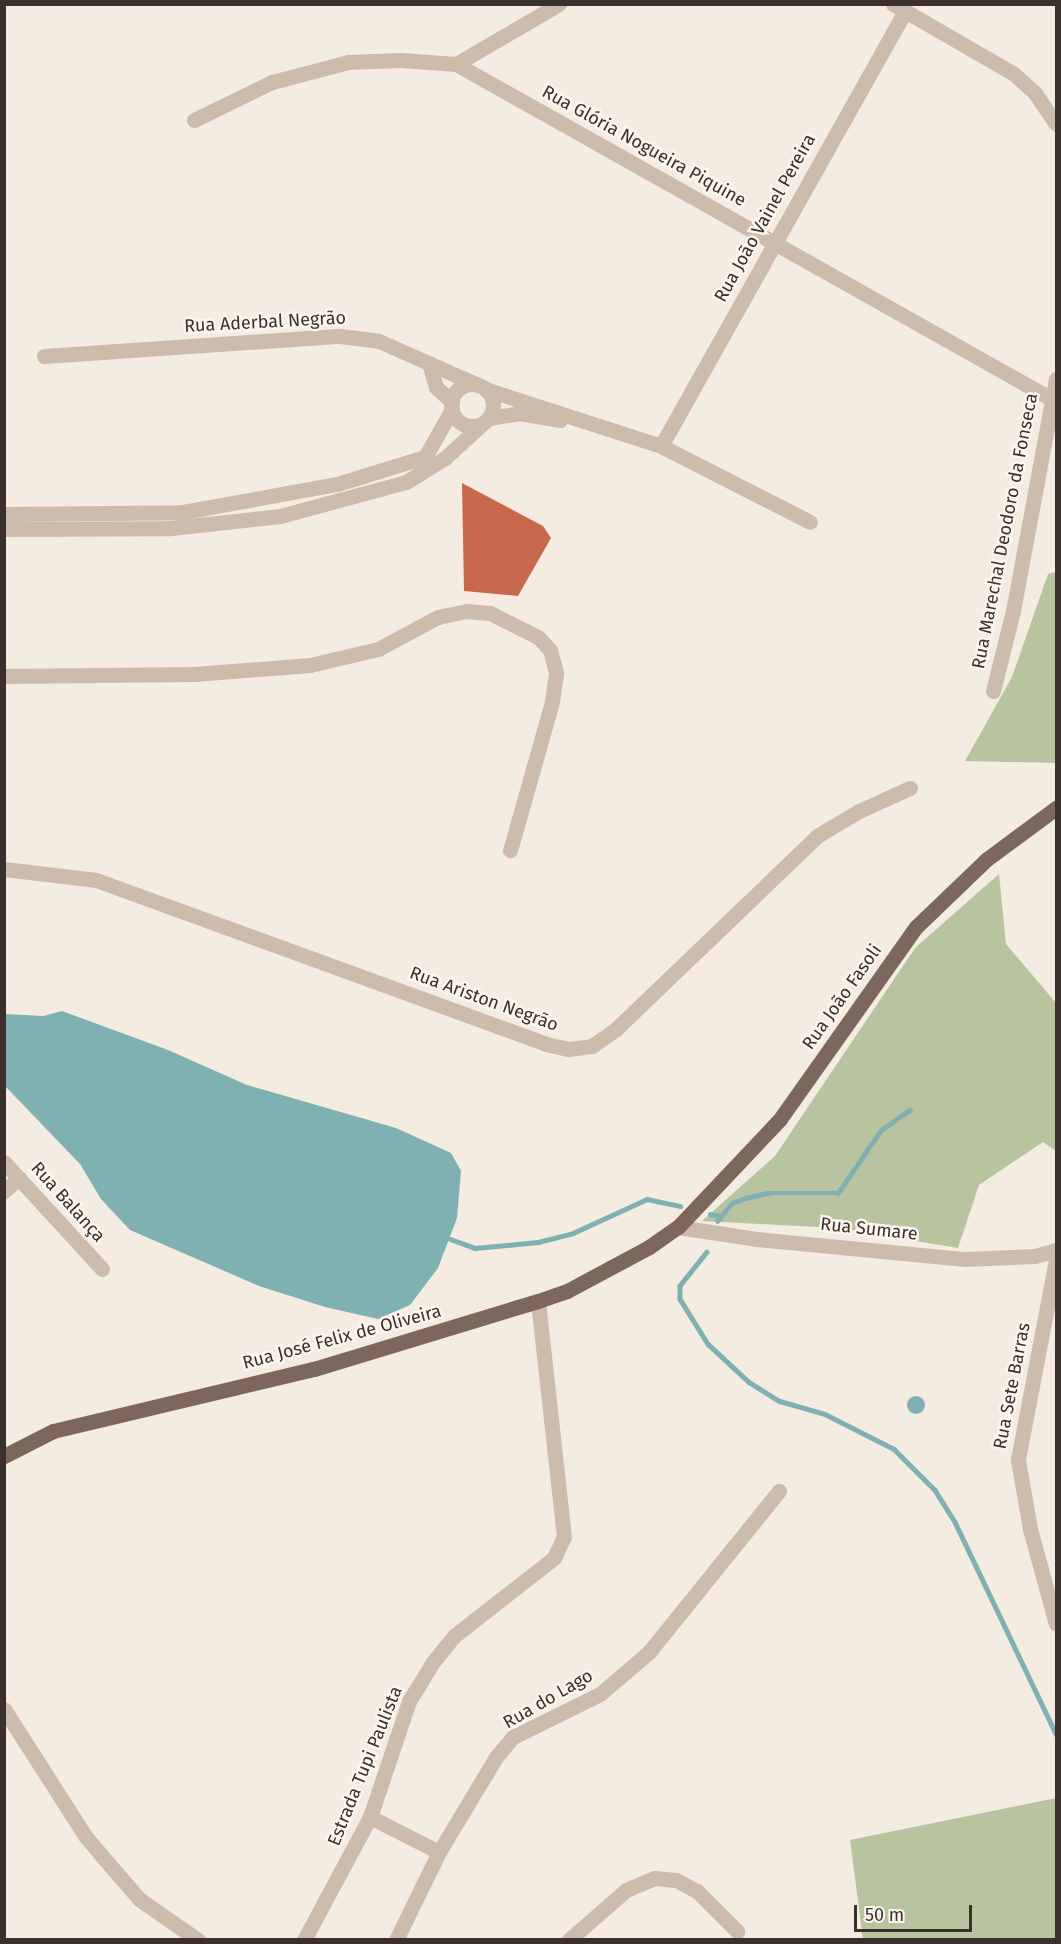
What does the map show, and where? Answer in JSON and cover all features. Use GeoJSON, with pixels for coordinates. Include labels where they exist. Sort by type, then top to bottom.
{"type":"FeatureCollection","features":[{"type":"Feature","properties":{"kind":"main road","name":"Rua João Fasoli"},"geometry":{"type":"LineString","coordinates":[[678,1227],[780,1119],[916,927],[987,859],[1056,808]]}},
{"type":"Feature","properties":{"kind":"main road","name":"Rua José Felix de Oliveira"},"geometry":{"type":"LineString","coordinates":[[4,1456],[53,1431],[314,1369],[538,1300],[620,1264],[678,1227]]}},
{"type":"Feature","properties":{"kind":"street"},"geometry":{"type":"LineString","coordinates":[[456,64],[559,4]]}},
{"type":"Feature","properties":{"kind":"street"},"geometry":{"type":"LineString","coordinates":[[899,8],[1014,74],[1035,93],[1056,124]]}},
{"type":"Feature","properties":{"kind":"street","name":"Rua João Vainel Pereira"},"geometry":{"type":"LineString","coordinates":[[661,446],[899,8]]}},
{"type":"Feature","properties":{"kind":"street","name":"Rua Glória Nogueira Piquine"},"geometry":{"type":"LineString","coordinates":[[194,120],[272,82],[348,62],[401,60],[456,64],[774,240],[1050,398]]}},
{"type":"Feature","properties":{"kind":"street","name":"Rua Aderbal Negrão"},"geometry":{"type":"LineString","coordinates":[[44,356],[340,336],[379,341],[482,387],[661,446],[810,522]]}},
{"type":"Feature","properties":{"kind":"street"},"geometry":{"type":"LineString","coordinates":[[429,363],[436,387],[464,424],[519,413],[587,423]]}},
{"type":"Feature","properties":{"kind":"street","name":"Rua Marechal Deodoro da Fonseca"},"geometry":{"type":"LineString","coordinates":[[993,691],[1013,611],[1050,398],[1056,379]]}},
{"type":"Feature","properties":{"kind":"street"},"geometry":{"type":"LineString","coordinates":[[4,514],[183,512],[232,506],[337,484],[425,457],[461,387],[482,387],[493,402],[486,420],[432,467],[405,482],[343,502],[280,516],[203,527],[4,529]]}},
{"type":"Feature","properties":{"kind":"street"},"geometry":{"type":"LineString","coordinates":[[337,484],[343,502]]}},
{"type":"Feature","properties":{"kind":"street"},"geometry":{"type":"LineString","coordinates":[[4,676],[194,674],[310,665],[378,650],[438,617],[466,611],[490,613],[538,637],[550,650],[556,673],[552,702],[510,850]]}},
{"type":"Feature","properties":{"kind":"street","name":"Rua Ariston Negrão"},"geometry":{"type":"LineString","coordinates":[[4,870],[96,880],[546,1044],[568,1048],[592,1046],[616,1029],[817,836],[859,811],[910,789]]}},
{"type":"Feature","properties":{"kind":"street","name":"Rua Balança"},"geometry":{"type":"LineString","coordinates":[[4,1162],[102,1269]]}},
{"type":"Feature","properties":{"kind":"street"},"geometry":{"type":"LineString","coordinates":[[4,1191],[19,1178]]}},
{"type":"Feature","properties":{"kind":"street","name":"Rua Sumare"},"geometry":{"type":"LineString","coordinates":[[678,1227],[756,1239],[965,1259],[1035,1256],[1056,1250]]}},
{"type":"Feature","properties":{"kind":"street","name":"Rua Sete Barras"},"geometry":{"type":"LineString","coordinates":[[1056,1260],[1018,1460],[1030,1529],[1056,1624]]}},
{"type":"Feature","properties":{"kind":"street","name":"Estrada Tupi Paulista"},"geometry":{"type":"LineString","coordinates":[[304,1940],[370,1817],[410,1701],[433,1662],[454,1636],[554,1558],[564,1538],[538,1300]]}},
{"type":"Feature","properties":{"kind":"street","name":"Rua do Lago"},"geometry":{"type":"LineString","coordinates":[[396,1940],[439,1852],[496,1757],[513,1737],[600,1694],[649,1652],[779,1491]]}},
{"type":"Feature","properties":{"kind":"street"},"geometry":{"type":"LineString","coordinates":[[4,1709],[86,1837],[139,1899],[198,1940]]}},
{"type":"Feature","properties":{"kind":"street"},"geometry":{"type":"LineString","coordinates":[[370,1817],[439,1852]]}},
{"type":"Feature","properties":{"kind":"street"},"geometry":{"type":"LineString","coordinates":[[569,1940],[627,1890],[654,1878],[676,1880],[697,1891],[737,1931]]}},
{"type":"Feature","properties":{"kind":"green space"},"geometry":{"type":"Polygon","coordinates":[[[1056,572],[1056,763],[965,761],[1012,677],[1048,574],[1056,572]]]}},
{"type":"Feature","properties":{"kind":"green space"},"geometry":{"type":"Polygon","coordinates":[[[999,874],[1006,944],[1056,1003],[1056,1151],[1043,1142],[979,1185],[958,1248],[837,1228],[702,1221],[775,1156],[915,948],[999,874]]]}},
{"type":"Feature","properties":{"kind":"green space"},"geometry":{"type":"Polygon","coordinates":[[[1056,1798],[1056,1939],[863,1939],[850,1840],[1056,1798]]]}},
{"type":"Feature","properties":{"kind":"water"},"geometry":{"type":"Polygon","coordinates":[[[62,1011],[168,1050],[247,1085],[396,1128],[451,1153],[461,1171],[457,1218],[438,1268],[410,1305],[378,1319],[325,1307],[259,1286],[130,1230],[101,1199],[80,1164],[5,1086],[5,1014],[43,1016],[62,1011]]]}},
{"type":"Feature","properties":{"kind":"water"},"geometry":{"type":"Polygon","coordinates":[[[916,1396],[922,1399],[925,1405],[922,1411],[916,1414],[910,1411],[907,1405],[910,1399],[916,1396]]]}},
{"type":"Feature","properties":{"kind":"building"},"geometry":{"type":"Polygon","coordinates":[[[462,483],[543,526],[551,538],[518,596],[464,591],[462,483]]]}},
{"type":"Feature","properties":{"kind":"waterway"},"geometry":{"type":"LineString","coordinates":[[717,1221],[732,1203],[746,1198],[768,1193],[838,1193],[881,1130],[910,1110]]}},
{"type":"Feature","properties":{"kind":"waterway"},"geometry":{"type":"LineString","coordinates":[[445,1237],[475,1248],[538,1242],[573,1233],[647,1199],[680,1206]]}},
{"type":"Feature","properties":{"kind":"waterway"},"geometry":{"type":"LineString","coordinates":[[710,1214],[720,1216]]}},
{"type":"Feature","properties":{"kind":"waterway"},"geometry":{"type":"LineString","coordinates":[[707,1252],[680,1286],[680,1299],[708,1344],[749,1382],[780,1401],[825,1414],[894,1449],[935,1490],[955,1522],[1056,1734]]}}]}
